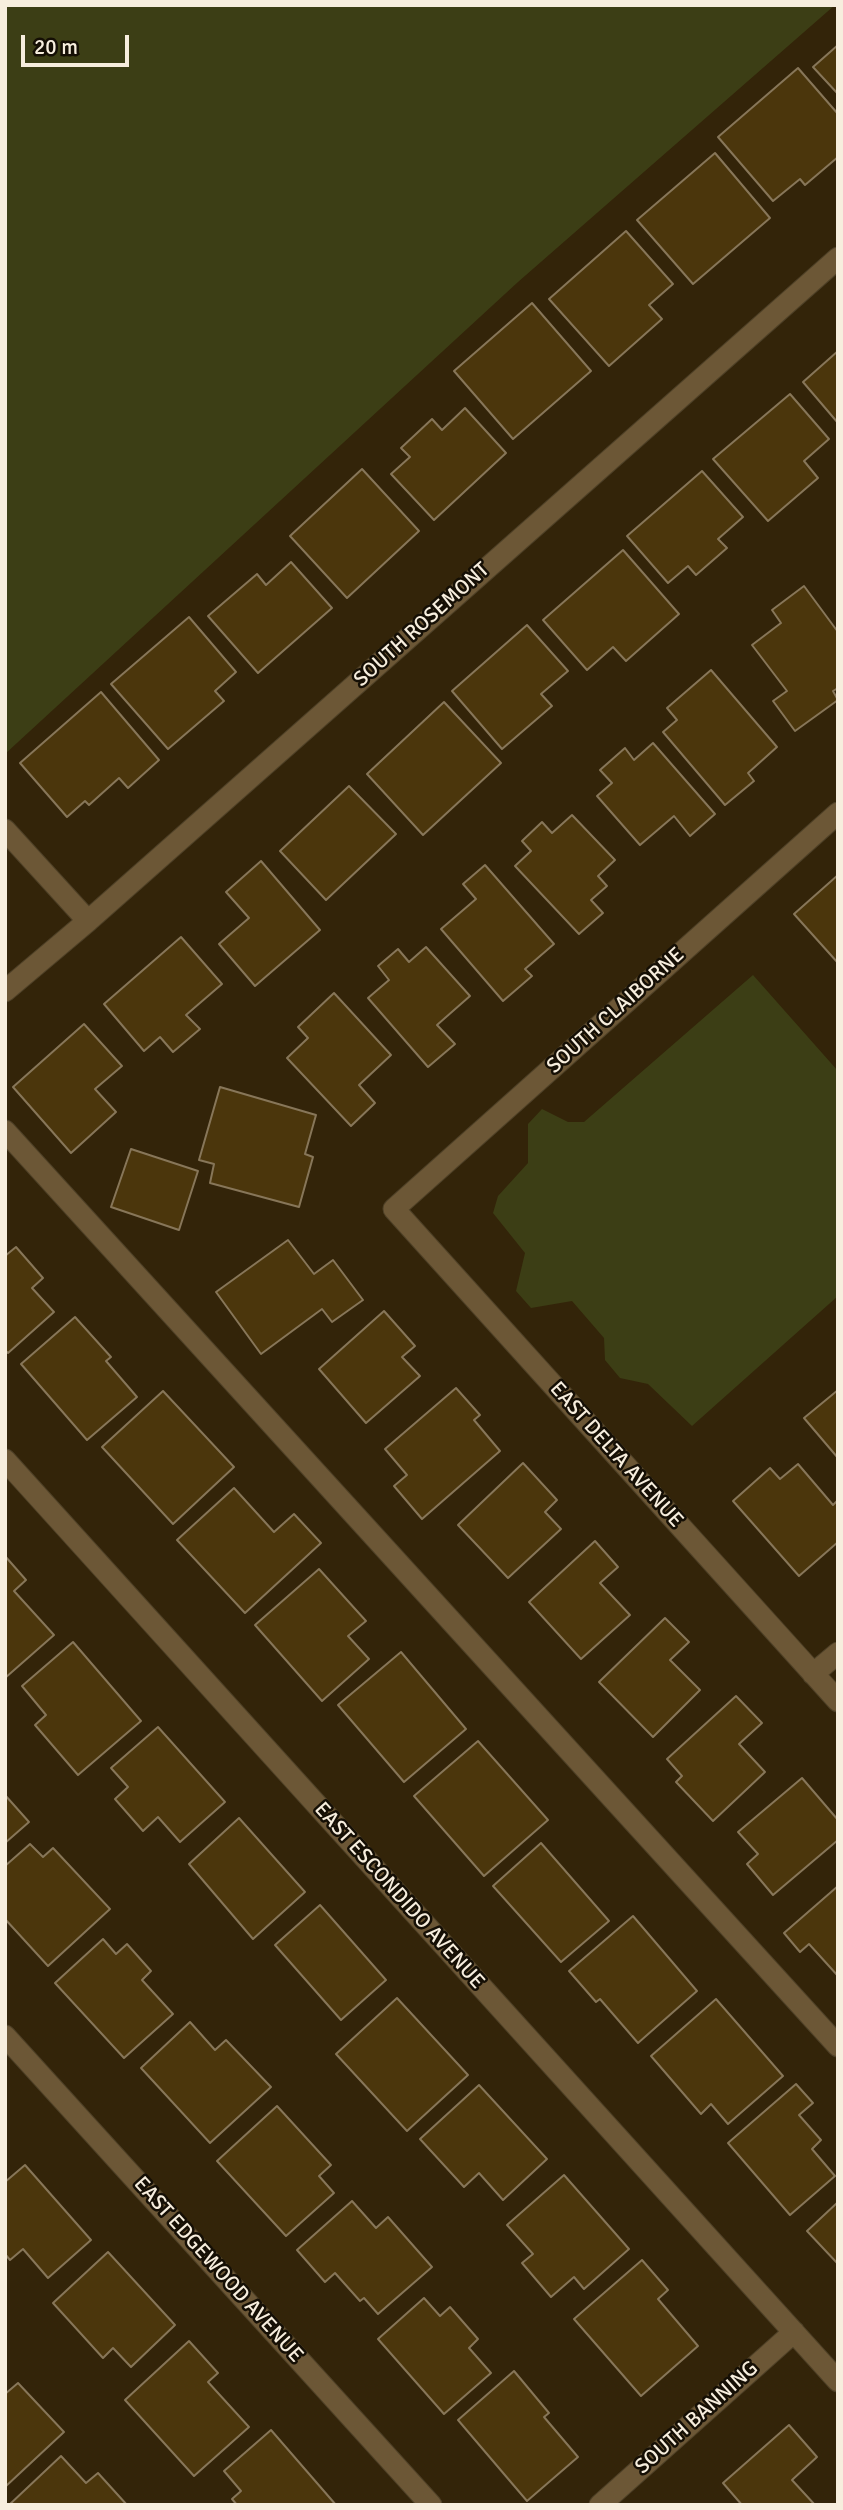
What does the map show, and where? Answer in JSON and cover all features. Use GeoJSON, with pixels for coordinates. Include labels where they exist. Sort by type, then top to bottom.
{"type":"FeatureCollection","features":[{"type":"Feature","properties":{"kind":"street","name":"SOUTH ROSEMONT"},"geometry":{"type":"LineString","coordinates":[[5,991],[88,922],[838,258]]}},
{"type":"Feature","properties":{"kind":"street","name":"SOUTH CLAIBORNE"},"geometry":{"type":"LineString","coordinates":[[394,1209],[838,813]]}},
{"type":"Feature","properties":{"kind":"street"},"geometry":{"type":"LineString","coordinates":[[5,830],[88,922]]}},
{"type":"Feature","properties":{"kind":"street"},"geometry":{"type":"LineString","coordinates":[[5,1131],[838,2046]]}},
{"type":"Feature","properties":{"kind":"street","name":"EAST DELTA AVENUE"},"geometry":{"type":"LineString","coordinates":[[394,1209],[838,1700]]}},
{"type":"Feature","properties":{"kind":"street","name":"EAST ESCONDIDO AVENUE"},"geometry":{"type":"LineString","coordinates":[[5,1460],[838,2381]]}},
{"type":"Feature","properties":{"kind":"street"},"geometry":{"type":"LineString","coordinates":[[814,1674],[838,1653]]}},
{"type":"Feature","properties":{"kind":"street","name":"EAST EDGEWOOD AVENUE"},"geometry":{"type":"LineString","coordinates":[[5,2036],[431,2505]]}},
{"type":"Feature","properties":{"kind":"street","name":"SOUTH BANNING"},"geometry":{"type":"LineString","coordinates":[[600,2505],[794,2332]]}},
{"type":"Feature","properties":{"kind":"green space"},"geometry":{"type":"Polygon","coordinates":[[[5,5],[835,5],[518,282],[5,754],[5,5]]]}},
{"type":"Feature","properties":{"kind":"green space"},"geometry":{"type":"Polygon","coordinates":[[[753,975],[838,1071],[838,1296],[692,1426],[648,1384],[620,1378],[605,1360],[604,1338],[572,1301],[531,1308],[516,1291],[525,1253],[493,1213],[498,1196],[528,1163],[528,1124],[542,1109],[568,1122],[584,1122],[753,975]]]}},
{"type":"Feature","properties":{"kind":"building"},"geometry":{"type":"Polygon","coordinates":[[[838,45],[838,94],[813,67],[838,45]]]}},
{"type":"Feature","properties":{"kind":"building"},"geometry":{"type":"Polygon","coordinates":[[[798,68],[838,114],[838,157],[805,185],[800,179],[773,201],[718,137],[798,68]]]}},
{"type":"Feature","properties":{"kind":"building"},"geometry":{"type":"Polygon","coordinates":[[[715,153],[770,218],[693,284],[637,220],[715,153]]]}},
{"type":"Feature","properties":{"kind":"building"},"geometry":{"type":"Polygon","coordinates":[[[626,231],[673,284],[649,305],[662,319],[609,366],[549,299],[626,231]]]}},
{"type":"Feature","properties":{"kind":"building"},"geometry":{"type":"Polygon","coordinates":[[[532,303],[591,371],[513,439],[454,371],[532,303]]]}},
{"type":"Feature","properties":{"kind":"building"},"geometry":{"type":"Polygon","coordinates":[[[838,351],[838,423],[803,382],[838,351]]]}},
{"type":"Feature","properties":{"kind":"building"},"geometry":{"type":"Polygon","coordinates":[[[790,394],[829,439],[804,461],[818,478],[768,521],[713,459],[790,394]]]}},
{"type":"Feature","properties":{"kind":"building"},"geometry":{"type":"Polygon","coordinates":[[[465,408],[506,453],[434,520],[391,474],[410,457],[401,448],[432,419],[442,430],[465,408]]]}},
{"type":"Feature","properties":{"kind":"building"},"geometry":{"type":"Polygon","coordinates":[[[362,469],[419,531],[347,598],[290,536],[362,469]]]}},
{"type":"Feature","properties":{"kind":"building"},"geometry":{"type":"Polygon","coordinates":[[[702,471],[743,517],[718,539],[727,548],[696,575],[688,566],[668,583],[627,536],[702,471]]]}},
{"type":"Feature","properties":{"kind":"building"},"geometry":{"type":"Polygon","coordinates":[[[623,550],[679,614],[626,661],[613,647],[587,670],[543,620],[623,550]]]}},
{"type":"Feature","properties":{"kind":"building"},"geometry":{"type":"Polygon","coordinates":[[[291,562],[332,608],[258,673],[208,616],[257,574],[266,585],[291,562]]]}},
{"type":"Feature","properties":{"kind":"building"},"geometry":{"type":"Polygon","coordinates":[[[804,586],[838,632],[838,688],[833,691],[838,700],[795,731],[773,701],[787,691],[752,645],[781,623],[772,610],[804,586]]]}},
{"type":"Feature","properties":{"kind":"building"},"geometry":{"type":"Polygon","coordinates":[[[189,617],[236,672],[215,691],[224,701],[168,749],[111,684],[189,617]]]}},
{"type":"Feature","properties":{"kind":"building"},"geometry":{"type":"Polygon","coordinates":[[[527,625],[568,671],[541,694],[552,706],[502,749],[452,691],[527,625]]]}},
{"type":"Feature","properties":{"kind":"building"},"geometry":{"type":"Polygon","coordinates":[[[711,670],[777,747],[748,773],[754,781],[725,805],[663,732],[677,720],[667,708],[711,670]]]}},
{"type":"Feature","properties":{"kind":"building"},"geometry":{"type":"Polygon","coordinates":[[[101,692],[159,760],[128,788],[119,778],[89,805],[85,801],[67,817],[20,763],[101,692]]]}},
{"type":"Feature","properties":{"kind":"building"},"geometry":{"type":"Polygon","coordinates":[[[444,702],[501,763],[423,835],[367,774],[444,702]]]}},
{"type":"Feature","properties":{"kind":"building"},"geometry":{"type":"Polygon","coordinates":[[[653,743],[715,814],[690,836],[674,816],[640,845],[597,796],[612,783],[600,770],[625,748],[634,760],[653,743]]]}},
{"type":"Feature","properties":{"kind":"building"},"geometry":{"type":"Polygon","coordinates":[[[349,786],[396,834],[326,900],[280,851],[349,786]]]}},
{"type":"Feature","properties":{"kind":"building"},"geometry":{"type":"Polygon","coordinates":[[[572,815],[615,860],[598,876],[607,886],[591,900],[603,913],[579,934],[515,866],[531,851],[522,841],[542,822],[552,833],[572,815]]]}},
{"type":"Feature","properties":{"kind":"building"},"geometry":{"type":"Polygon","coordinates":[[[261,861],[320,930],[255,986],[219,944],[249,918],[226,892],[261,861]]]}},
{"type":"Feature","properties":{"kind":"building"},"geometry":{"type":"Polygon","coordinates":[[[485,865],[554,944],[525,969],[532,976],[503,1001],[441,929],[476,899],[463,884],[485,865]]]}},
{"type":"Feature","properties":{"kind":"building"},"geometry":{"type":"Polygon","coordinates":[[[838,875],[838,963],[794,914],[838,875]]]}},
{"type":"Feature","properties":{"kind":"building"},"geometry":{"type":"Polygon","coordinates":[[[181,937],[222,984],[186,1015],[200,1029],[173,1052],[160,1037],[144,1051],[104,1004],[181,937]]]}},
{"type":"Feature","properties":{"kind":"building"},"geometry":{"type":"Polygon","coordinates":[[[426,947],[470,996],[437,1025],[455,1044],[428,1067],[368,998],[389,980],[378,966],[398,949],[409,962],[426,947]]]}},
{"type":"Feature","properties":{"kind":"building"},"geometry":{"type":"Polygon","coordinates":[[[334,993],[391,1055],[359,1085],[375,1103],[351,1126],[287,1058],[308,1038],[298,1027],[334,993]]]}},
{"type":"Feature","properties":{"kind":"building"},"geometry":{"type":"Polygon","coordinates":[[[84,1024],[122,1066],[95,1089],[116,1112],[71,1153],[13,1087],[84,1024]]]}},
{"type":"Feature","properties":{"kind":"building"},"geometry":{"type":"Polygon","coordinates":[[[220,1087],[316,1115],[305,1154],[313,1157],[299,1207],[210,1183],[214,1164],[199,1160],[220,1087]]]}},
{"type":"Feature","properties":{"kind":"building"},"geometry":{"type":"Polygon","coordinates":[[[131,1149],[198,1171],[179,1230],[111,1207],[131,1149]]]}},
{"type":"Feature","properties":{"kind":"building"},"geometry":{"type":"Polygon","coordinates":[[[288,1240],[314,1274],[333,1260],[363,1300],[332,1322],[322,1309],[261,1354],[216,1292],[288,1240]]]}},
{"type":"Feature","properties":{"kind":"building"},"geometry":{"type":"Polygon","coordinates":[[[16,1247],[43,1278],[32,1288],[54,1312],[8,1353],[5,1350],[5,1256],[16,1247]]]}},
{"type":"Feature","properties":{"kind":"building"},"geometry":{"type":"Polygon","coordinates":[[[384,1311],[415,1346],[402,1357],[420,1376],[366,1423],[319,1369],[384,1311]]]}},
{"type":"Feature","properties":{"kind":"building"},"geometry":{"type":"Polygon","coordinates":[[[75,1317],[111,1357],[106,1361],[137,1397],[87,1440],[21,1364],[75,1317]]]}},
{"type":"Feature","properties":{"kind":"building"},"geometry":{"type":"Polygon","coordinates":[[[456,1388],[480,1415],[474,1420],[500,1451],[422,1519],[394,1486],[407,1475],[385,1449],[456,1388]]]}},
{"type":"Feature","properties":{"kind":"building"},"geometry":{"type":"Polygon","coordinates":[[[838,1390],[838,1458],[804,1418],[838,1390]]]}},
{"type":"Feature","properties":{"kind":"building"},"geometry":{"type":"Polygon","coordinates":[[[163,1391],[234,1467],[173,1524],[102,1447],[163,1391]]]}},
{"type":"Feature","properties":{"kind":"building"},"geometry":{"type":"Polygon","coordinates":[[[523,1463],[557,1500],[545,1512],[561,1529],[508,1578],[458,1525],[523,1463]]]}},
{"type":"Feature","properties":{"kind":"building"},"geometry":{"type":"Polygon","coordinates":[[[798,1464],[833,1505],[838,1500],[838,1542],[799,1576],[733,1501],[770,1468],[780,1479],[798,1464]]]}},
{"type":"Feature","properties":{"kind":"building"},"geometry":{"type":"Polygon","coordinates":[[[234,1488],[274,1532],[294,1514],[321,1543],[245,1613],[177,1540],[234,1488]]]}},
{"type":"Feature","properties":{"kind":"building"},"geometry":{"type":"Polygon","coordinates":[[[595,1541],[618,1567],[600,1583],[630,1615],[581,1659],[529,1602],[595,1541]]]}},
{"type":"Feature","properties":{"kind":"building"},"geometry":{"type":"Polygon","coordinates":[[[5,1556],[26,1580],[14,1591],[54,1635],[5,1678],[5,1556]]]}},
{"type":"Feature","properties":{"kind":"building"},"geometry":{"type":"Polygon","coordinates":[[[319,1569],[366,1621],[348,1636],[369,1659],[322,1701],[255,1625],[319,1569]]]}},
{"type":"Feature","properties":{"kind":"building"},"geometry":{"type":"Polygon","coordinates":[[[665,1618],[689,1642],[670,1660],[700,1690],[653,1737],[599,1682],[665,1618]]]}},
{"type":"Feature","properties":{"kind":"building"},"geometry":{"type":"Polygon","coordinates":[[[73,1642],[141,1721],[78,1775],[35,1725],[46,1715],[22,1686],[73,1642]]]}},
{"type":"Feature","properties":{"kind":"building"},"geometry":{"type":"Polygon","coordinates":[[[401,1652],[466,1729],[404,1782],[338,1705],[401,1652]]]}},
{"type":"Feature","properties":{"kind":"building"},"geometry":{"type":"Polygon","coordinates":[[[736,1696],[762,1723],[739,1744],[765,1772],[713,1821],[676,1782],[682,1776],[667,1759],[736,1696]]]}},
{"type":"Feature","properties":{"kind":"building"},"geometry":{"type":"Polygon","coordinates":[[[158,1727],[225,1802],[180,1842],[158,1817],[143,1831],[115,1799],[128,1787],[111,1768],[158,1727]]]}},
{"type":"Feature","properties":{"kind":"building"},"geometry":{"type":"Polygon","coordinates":[[[478,1741],[548,1820],[484,1876],[414,1796],[478,1741]]]}},
{"type":"Feature","properties":{"kind":"building"},"geometry":{"type":"Polygon","coordinates":[[[802,1778],[838,1820],[838,1840],[773,1895],[747,1864],[758,1854],[738,1832],[802,1778]]]}},
{"type":"Feature","properties":{"kind":"building"},"geometry":{"type":"Polygon","coordinates":[[[5,1795],[29,1822],[5,1843],[5,1795]]]}},
{"type":"Feature","properties":{"kind":"building"},"geometry":{"type":"Polygon","coordinates":[[[239,1818],[305,1892],[253,1939],[189,1864],[239,1818]]]}},
{"type":"Feature","properties":{"kind":"building"},"geometry":{"type":"Polygon","coordinates":[[[541,1843],[609,1921],[561,1962],[493,1886],[541,1843]]]}},
{"type":"Feature","properties":{"kind":"building"},"geometry":{"type":"Polygon","coordinates":[[[30,1844],[43,1857],[53,1848],[110,1909],[48,1966],[5,1919],[5,1866],[30,1844]]]}},
{"type":"Feature","properties":{"kind":"building"},"geometry":{"type":"Polygon","coordinates":[[[838,1886],[838,1976],[809,1944],[800,1952],[784,1933],[838,1886]]]}},
{"type":"Feature","properties":{"kind":"building"},"geometry":{"type":"Polygon","coordinates":[[[320,1905],[386,1980],[341,2020],[275,1945],[320,1905]]]}},
{"type":"Feature","properties":{"kind":"building"},"geometry":{"type":"Polygon","coordinates":[[[633,1916],[697,1991],[638,2043],[600,1999],[596,2002],[569,1971],[633,1916]]]}},
{"type":"Feature","properties":{"kind":"building"},"geometry":{"type":"Polygon","coordinates":[[[103,1939],[116,1954],[127,1944],[151,1971],[142,1980],[173,2014],[124,2058],[55,1983],[103,1939]]]}},
{"type":"Feature","properties":{"kind":"building"},"geometry":{"type":"Polygon","coordinates":[[[397,1998],[468,2075],[407,2131],[336,2054],[397,1998]]]}},
{"type":"Feature","properties":{"kind":"building"},"geometry":{"type":"Polygon","coordinates":[[[716,1999],[783,2076],[728,2124],[711,2104],[701,2114],[651,2056],[716,1999]]]}},
{"type":"Feature","properties":{"kind":"building"},"geometry":{"type":"Polygon","coordinates":[[[190,2022],[215,2050],[226,2040],[271,2087],[210,2143],[141,2068],[190,2022]]]}},
{"type":"Feature","properties":{"kind":"building"},"geometry":{"type":"Polygon","coordinates":[[[796,2084],[813,2103],[799,2115],[821,2140],[812,2149],[835,2176],[790,2215],[728,2143],[796,2084]]]}},
{"type":"Feature","properties":{"kind":"building"},"geometry":{"type":"Polygon","coordinates":[[[479,2085],[547,2159],[503,2200],[479,2173],[464,2187],[420,2139],[479,2085]]]}},
{"type":"Feature","properties":{"kind":"building"},"geometry":{"type":"Polygon","coordinates":[[[277,2106],[331,2165],[319,2176],[334,2193],[286,2236],[217,2161],[277,2106]]]}},
{"type":"Feature","properties":{"kind":"building"},"geometry":{"type":"Polygon","coordinates":[[[25,2165],[91,2240],[48,2278],[23,2249],[10,2260],[5,2254],[5,2182],[25,2165]]]}},
{"type":"Feature","properties":{"kind":"building"},"geometry":{"type":"Polygon","coordinates":[[[564,2175],[629,2249],[584,2289],[574,2277],[551,2297],[522,2263],[533,2254],[507,2225],[564,2175]]]}},
{"type":"Feature","properties":{"kind":"building"},"geometry":{"type":"Polygon","coordinates":[[[352,2201],[376,2228],[388,2217],[432,2267],[378,2314],[364,2298],[360,2301],[335,2273],[325,2282],[297,2250],[352,2201]]]}},
{"type":"Feature","properties":{"kind":"building"},"geometry":{"type":"Polygon","coordinates":[[[838,2202],[838,2264],[807,2231],[838,2202]]]}},
{"type":"Feature","properties":{"kind":"building"},"geometry":{"type":"Polygon","coordinates":[[[108,2252],[175,2325],[131,2367],[113,2348],[103,2358],[53,2303],[108,2252]]]}},
{"type":"Feature","properties":{"kind":"building"},"geometry":{"type":"Polygon","coordinates":[[[642,2260],[668,2290],[658,2299],[698,2346],[641,2396],[574,2319],[642,2260]]]}},
{"type":"Feature","properties":{"kind":"building"},"geometry":{"type":"Polygon","coordinates":[[[424,2298],[440,2316],[450,2307],[478,2339],[469,2348],[491,2373],[444,2414],[378,2339],[424,2298]]]}},
{"type":"Feature","properties":{"kind":"building"},"geometry":{"type":"Polygon","coordinates":[[[189,2341],[218,2373],[208,2382],[249,2427],[194,2476],[125,2400],[189,2341]]]}},
{"type":"Feature","properties":{"kind":"building"},"geometry":{"type":"Polygon","coordinates":[[[514,2371],[549,2413],[544,2417],[578,2457],[527,2501],[458,2420],[514,2371]]]}},
{"type":"Feature","properties":{"kind":"building"},"geometry":{"type":"Polygon","coordinates":[[[18,2383],[64,2432],[5,2487],[5,2394],[18,2383]]]}},
{"type":"Feature","properties":{"kind":"building"},"geometry":{"type":"Polygon","coordinates":[[[789,2425],[817,2457],[792,2480],[815,2505],[742,2505],[723,2483],[789,2425]]]}},
{"type":"Feature","properties":{"kind":"building"},"geometry":{"type":"Polygon","coordinates":[[[271,2430],[336,2505],[237,2505],[232,2499],[241,2491],[224,2471],[271,2430]]]}},
{"type":"Feature","properties":{"kind":"building"},"geometry":{"type":"Polygon","coordinates":[[[61,2456],[86,2483],[98,2473],[127,2505],[9,2505],[61,2456]]]}}]}
